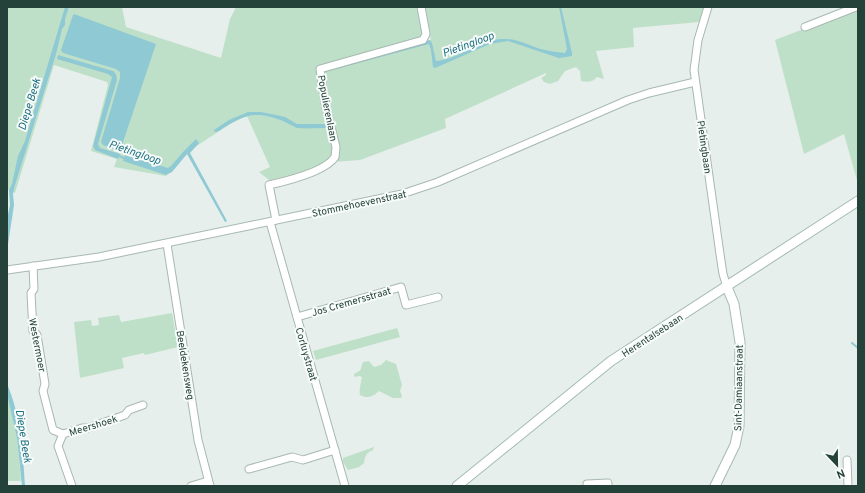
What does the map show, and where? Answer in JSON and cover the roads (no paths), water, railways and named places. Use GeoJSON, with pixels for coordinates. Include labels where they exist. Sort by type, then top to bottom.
{"type":"FeatureCollection","features":[{"type":"Feature","properties":{"kind":"main road","name":"Herentalsebaan"},"geometry":{"type":"LineString","coordinates":[[457,486],[611,361],[728,287],[858,201]]}},
{"type":"Feature","properties":{"kind":"main road","name":"Sint-Damiaanstraat"},"geometry":{"type":"LineString","coordinates":[[715,486],[735,445],[739,426],[740,342],[734,305],[728,287]]}},
{"type":"Feature","properties":{"kind":"street","name":"Populierenlaan"},"geometry":{"type":"LineString","coordinates":[[273,221],[269,185],[303,176],[332,161],[335,157],[336,147],[325,103],[320,69],[424,40],[426,34],[421,7]]}},
{"type":"Feature","properties":{"kind":"street","name":"Pietingbaan"},"geometry":{"type":"LineString","coordinates":[[708,7],[696,48],[694,70],[723,274],[728,287]]}},
{"type":"Feature","properties":{"kind":"street"},"geometry":{"type":"LineString","coordinates":[[805,27],[856,7]]}},
{"type":"Feature","properties":{"kind":"street","name":"Stommehoevenstraat"},"geometry":{"type":"LineString","coordinates":[[7,270],[99,257],[167,244],[384,198],[421,188],[628,100],[649,93],[695,82]]}},
{"type":"Feature","properties":{"kind":"street","name":"Corluystraat"},"geometry":{"type":"LineString","coordinates":[[273,221],[297,317],[345,486]]}},
{"type":"Feature","properties":{"kind":"street","name":"Beeldekensweg"},"geometry":{"type":"LineString","coordinates":[[167,244],[197,432],[209,483]]}},
{"type":"Feature","properties":{"kind":"street","name":"Westermoer"},"geometry":{"type":"LineString","coordinates":[[33,266],[34,289],[31,293],[33,330],[37,335],[45,384],[43,392],[53,430],[63,434]]}},
{"type":"Feature","properties":{"kind":"street","name":"Jos Cremersstraat"},"geometry":{"type":"LineString","coordinates":[[297,317],[401,287],[406,305],[438,297]]}},
{"type":"Feature","properties":{"kind":"street","name":"Meershoek"},"geometry":{"type":"LineString","coordinates":[[63,434],[82,428],[88,428],[125,415],[129,410],[143,405]]}},
{"type":"Feature","properties":{"kind":"street"},"geometry":{"type":"LineString","coordinates":[[63,434],[58,446],[72,486]]}},
{"type":"Feature","properties":{"kind":"street"},"geometry":{"type":"LineString","coordinates":[[250,469],[292,457],[303,460],[335,450]]}},
{"type":"Feature","properties":{"kind":"street"},"geometry":{"type":"LineString","coordinates":[[846,460],[848,486]]}},
{"type":"Feature","properties":{"kind":"street"},"geometry":{"type":"LineString","coordinates":[[191,486],[209,483]]}},
{"type":"Feature","properties":{"kind":"street"},"geometry":{"type":"LineString","coordinates":[[587,486],[587,484],[608,483],[608,486]]}},
{"type":"Feature","properties":{"kind":"water"},"geometry":{"type":"Polygon","coordinates":[[[65,7],[69,7],[65,19],[65,25],[62,29],[56,54],[15,185],[13,194],[14,205],[7,251],[7,219],[10,205],[9,190],[12,184],[18,156],[25,141],[65,7]]]}},
{"type":"Feature","properties":{"kind":"water"},"geometry":{"type":"Polygon","coordinates":[[[559,7],[561,7],[572,56],[559,58],[508,41],[490,44],[435,68],[433,67],[429,44],[325,72],[334,123],[333,125],[322,73],[324,70],[430,40],[436,61],[453,57],[484,43],[501,39],[516,41],[540,49],[565,53],[567,49],[559,7]]]}},
{"type":"Feature","properties":{"kind":"water"},"geometry":{"type":"Polygon","coordinates":[[[74,14],[156,44],[120,151],[103,145],[101,142],[120,78],[120,72],[116,69],[63,53],[61,50],[74,14]]]}},
{"type":"Feature","properties":{"kind":"water"},"geometry":{"type":"Polygon","coordinates":[[[58,55],[113,71],[116,74],[117,80],[98,144],[100,148],[120,154],[118,159],[95,150],[93,146],[112,77],[108,74],[57,59],[58,55]]]}},
{"type":"Feature","properties":{"kind":"water"},"geometry":{"type":"Polygon","coordinates":[[[248,112],[261,112],[285,117],[297,124],[327,124],[328,127],[297,128],[283,121],[256,115],[242,118],[219,131],[214,131],[229,120],[248,112]]]}},
{"type":"Feature","properties":{"kind":"water"},"geometry":{"type":"Polygon","coordinates":[[[196,139],[199,143],[190,153],[227,221],[225,222],[187,154],[172,172],[166,175],[123,161],[125,155],[168,168],[196,139]]]}},
{"type":"Feature","properties":{"kind":"water"},"geometry":{"type":"Polygon","coordinates":[[[7,384],[12,396],[18,421],[25,486],[22,486],[17,438],[7,394],[7,384]]]}},
{"type":"Feature","properties":{"kind":"waterway","name":"Pietingloop"},"geometry":{"type":"LineString","coordinates":[[117,155],[126,159]]}},
{"type":"Feature","properties":{"kind":"waterway"},"geometry":{"type":"LineString","coordinates":[[852,343],[858,348]]}},
{"type":"Feature","properties":{"kind":"water label","name":"Diepe Beek"},"geometry":{"type":"Point","coordinates":[29,104]}},
{"type":"Feature","properties":{"kind":"water label","name":"Diepe Beek"},"geometry":{"type":"Point","coordinates":[24,436]}}]}
